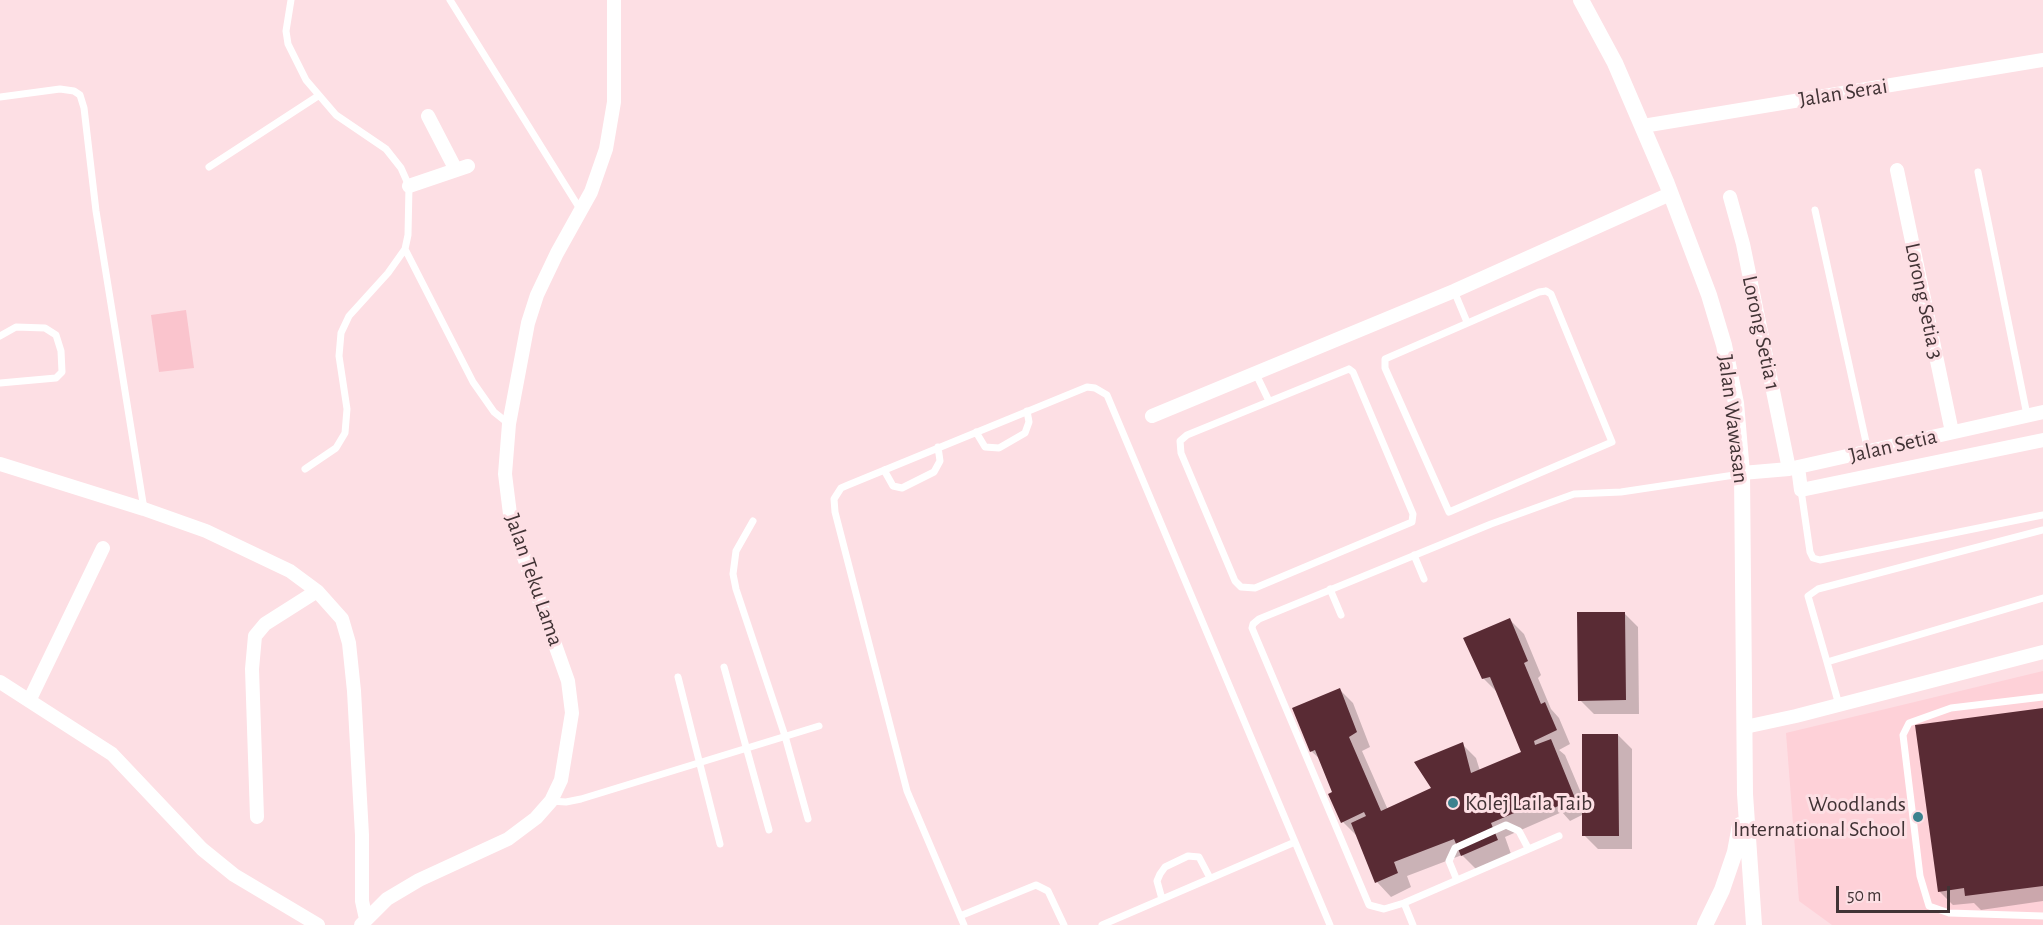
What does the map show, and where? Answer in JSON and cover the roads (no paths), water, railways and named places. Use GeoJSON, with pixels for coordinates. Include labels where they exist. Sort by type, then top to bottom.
{"type":"FeatureCollection","features":[{"type":"Feature","properties":{"kind":"street","name":"Jalan Teku Lama"},"geometry":{"type":"LineString","coordinates":[[363,922],[387,899],[419,880],[508,839],[536,818],[551,801],[561,780],[568,750],[572,713],[568,681],[510,514],[505,474],[509,424],[522,351],[537,295],[580,209],[591,192],[611,128],[614,0]]}},
{"type":"Feature","properties":{"kind":"street","name":"Jalan Wawasan"},"geometry":{"type":"LineString","coordinates":[[1584,1],[1643,126],[1709,295],[1724,345],[1736,403],[1742,474],[1745,794]]}},
{"type":"Feature","properties":{"kind":"street","name":"Jalan Serai"},"geometry":{"type":"LineString","coordinates":[[1643,126],[2043,60]]}},
{"type":"Feature","properties":{"kind":"street"},"geometry":{"type":"LineString","coordinates":[[409,186],[462,168],[428,116]]}},
{"type":"Feature","properties":{"kind":"street","name":"Lorong Setia 3"},"geometry":{"type":"LineString","coordinates":[[1897,170],[1952,432]]}},
{"type":"Feature","properties":{"kind":"street"},"geometry":{"type":"LineString","coordinates":[[1152,416],[1454,291],[1670,194]]}},
{"type":"Feature","properties":{"kind":"street","name":"Lorong Setia 1"},"geometry":{"type":"LineString","coordinates":[[1730,197],[1801,490]]}},
{"type":"Feature","properties":{"kind":"street","name":"Jalan Setia"},"geometry":{"type":"LineString","coordinates":[[1742,474],[1794,468],[2043,412]]}},
{"type":"Feature","properties":{"kind":"street"},"geometry":{"type":"LineString","coordinates":[[1801,490],[2043,440]]}},
{"type":"Feature","properties":{"kind":"street"},"geometry":{"type":"LineString","coordinates":[[0,464],[144,508],[227,541],[290,571],[317,591],[342,619],[349,643],[362,835],[363,922]]}},
{"type":"Feature","properties":{"kind":"street"},"geometry":{"type":"LineString","coordinates":[[30,699],[102,548]]}},
{"type":"Feature","properties":{"kind":"street"},"geometry":{"type":"LineString","coordinates":[[257,817],[252,669],[255,636],[265,624],[317,591]]}},
{"type":"Feature","properties":{"kind":"street"},"geometry":{"type":"LineString","coordinates":[[1745,727],[1839,705],[2043,651]]}},
{"type":"Feature","properties":{"kind":"street"},"geometry":{"type":"LineString","coordinates":[[0,682],[30,699],[112,754],[202,849],[234,875],[318,925]]}},
{"type":"Feature","properties":{"kind":"street"},"geometry":{"type":"LineString","coordinates":[[1705,925],[1722,890],[1735,852],[1745,794]]}},
{"type":"Feature","properties":{"kind":"street"},"geometry":{"type":"LineString","coordinates":[[1745,794],[1754,925]]}},
{"type":"Feature","properties":{"kind":"lane"},"geometry":{"type":"LineString","coordinates":[[291,0],[286,31],[293,58],[318,96],[336,116],[386,149],[400,168],[409,186],[408,235],[405,249],[388,273],[350,316],[341,333],[339,356],[347,409],[345,433],[336,448],[305,469]]}},
{"type":"Feature","properties":{"kind":"lane"},"geometry":{"type":"LineString","coordinates":[[450,0],[580,209]]}},
{"type":"Feature","properties":{"kind":"lane"},"geometry":{"type":"LineString","coordinates":[[0,97],[60,89],[74,91],[80,95],[84,108],[96,211],[144,508]]}},
{"type":"Feature","properties":{"kind":"lane"},"geometry":{"type":"LineString","coordinates":[[209,167],[318,96]]}},
{"type":"Feature","properties":{"kind":"lane"},"geometry":{"type":"LineString","coordinates":[[1978,172],[2027,415]]}},
{"type":"Feature","properties":{"kind":"lane"},"geometry":{"type":"LineString","coordinates":[[1815,210],[1869,451]]}},
{"type":"Feature","properties":{"kind":"lane"},"geometry":{"type":"LineString","coordinates":[[405,249],[473,382],[489,407],[509,424]]}},
{"type":"Feature","properties":{"kind":"lane"},"geometry":{"type":"LineString","coordinates":[[1454,291],[1467,322]]}},
{"type":"Feature","properties":{"kind":"lane"},"geometry":{"type":"LineString","coordinates":[[1539,292],[1551,294],[1612,442],[1449,512],[1384,363],[1385,358],[1467,322],[1539,292]]}},
{"type":"Feature","properties":{"kind":"lane"},"geometry":{"type":"LineString","coordinates":[[0,336],[16,327],[45,328],[56,335],[61,351],[62,372],[56,378],[0,383]]}},
{"type":"Feature","properties":{"kind":"lane"},"geometry":{"type":"LineString","coordinates":[[1350,369],[1413,514],[1412,522],[1249,589],[1241,587],[1235,581],[1181,453],[1180,441],[1186,435],[1269,401],[1350,369]]}},
{"type":"Feature","properties":{"kind":"lane"},"geometry":{"type":"LineString","coordinates":[[1255,372],[1269,401]]}},
{"type":"Feature","properties":{"kind":"lane"},"geometry":{"type":"LineString","coordinates":[[964,925],[907,791],[835,512],[834,499],[841,488],[1087,387],[1095,388],[1107,395],[1330,925]]}},
{"type":"Feature","properties":{"kind":"lane"},"geometry":{"type":"LineString","coordinates":[[976,432],[986,447],[999,448],[1025,433],[1029,422],[1026,411]]}},
{"type":"Feature","properties":{"kind":"lane"},"geometry":{"type":"LineString","coordinates":[[884,470],[893,486],[902,488],[934,472],[940,461],[938,447]]}},
{"type":"Feature","properties":{"kind":"lane"},"geometry":{"type":"LineString","coordinates":[[1559,836],[1404,903],[1384,909],[1369,905],[1252,628],[1259,619],[1330,589],[1574,494],[1621,492],[1742,474]]}},
{"type":"Feature","properties":{"kind":"lane"},"geometry":{"type":"LineString","coordinates":[[1801,490],[1810,552],[1813,558],[1820,560],[2043,515]]}},
{"type":"Feature","properties":{"kind":"lane"},"geometry":{"type":"LineString","coordinates":[[753,520],[736,551],[733,574],[785,736],[808,819]]}},
{"type":"Feature","properties":{"kind":"lane"},"geometry":{"type":"LineString","coordinates":[[1839,705],[1808,596],[1812,592],[2043,530]]}},
{"type":"Feature","properties":{"kind":"lane"},"geometry":{"type":"LineString","coordinates":[[1414,555],[1424,579]]}},
{"type":"Feature","properties":{"kind":"lane"},"geometry":{"type":"LineString","coordinates":[[1330,589],[1341,615]]}},
{"type":"Feature","properties":{"kind":"lane"},"geometry":{"type":"LineString","coordinates":[[1827,662],[2043,598]]}},
{"type":"Feature","properties":{"kind":"lane"},"geometry":{"type":"LineString","coordinates":[[723,667],[770,830]]}},
{"type":"Feature","properties":{"kind":"lane"},"geometry":{"type":"LineString","coordinates":[[678,677],[720,844]]}},
{"type":"Feature","properties":{"kind":"lane"},"geometry":{"type":"LineString","coordinates":[[2043,697],[1951,708],[1909,723],[1903,735],[1920,876],[1929,906],[1949,913],[2043,916]]}},
{"type":"Feature","properties":{"kind":"lane"},"geometry":{"type":"LineString","coordinates":[[551,801],[566,802],[580,799],[819,726]]}},
{"type":"Feature","properties":{"kind":"lane"},"geometry":{"type":"LineString","coordinates":[[1455,879],[1449,861],[1455,848],[1506,825],[1519,831],[1528,848]]}},
{"type":"Feature","properties":{"kind":"lane"},"geometry":{"type":"LineString","coordinates":[[1102,925],[1295,842]]}},
{"type":"Feature","properties":{"kind":"lane"},"geometry":{"type":"LineString","coordinates":[[1162,899],[1157,881],[1160,874],[1165,867],[1188,856],[1199,857],[1210,878]]}},
{"type":"Feature","properties":{"kind":"lane"},"geometry":{"type":"LineString","coordinates":[[960,916],[1036,885],[1048,891],[1064,925]]}},
{"type":"Feature","properties":{"kind":"lane"},"geometry":{"type":"LineString","coordinates":[[1404,903],[1413,925]]}},
{"type":"Feature","properties":{"kind":"place","name":"Kolej Laila Taib"},"geometry":{"type":"Point","coordinates":[1453,803]}},
{"type":"Feature","properties":{"kind":"place","name":"Woodlands International School"},"geometry":{"type":"Point","coordinates":[1918,817]}}]}
